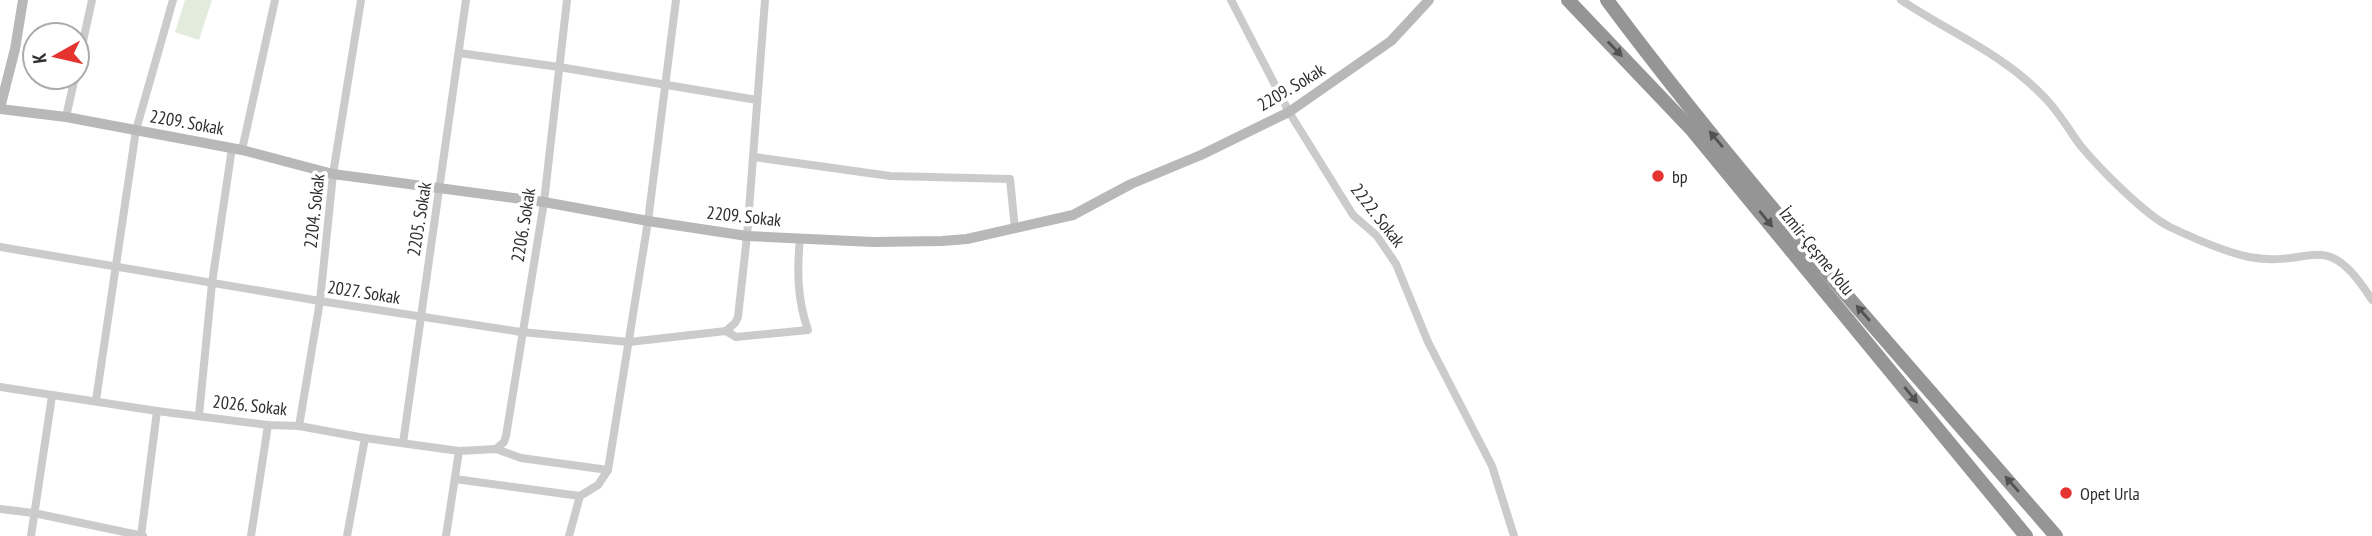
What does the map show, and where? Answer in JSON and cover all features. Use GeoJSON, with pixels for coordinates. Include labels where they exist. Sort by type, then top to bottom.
{"type":"FeatureCollection","features":[{"type":"Feature","properties":{"kind":"highway","name":"İzmir-Çeşme Yolu"},"geometry":{"type":"LineString","coordinates":[[1568,0],[1692,130],[2026,536]]}},
{"type":"Feature","properties":{"kind":"highway","name":"İzmir-Çeşme Yolu"},"geometry":{"type":"LineString","coordinates":[[1607,0],[1657,68],[1802,242],[2056,536]]}},
{"type":"Feature","properties":{"kind":"street"},"geometry":{"type":"LineString","coordinates":[[0,108],[1,94],[15,49],[23,0]]}},
{"type":"Feature","properties":{"kind":"street"},"geometry":{"type":"LineString","coordinates":[[87,21],[92,0]]}},
{"type":"Feature","properties":{"kind":"street"},"geometry":{"type":"LineString","coordinates":[[96,400],[136,131],[173,0]]}},
{"type":"Feature","properties":{"kind":"street"},"geometry":{"type":"LineString","coordinates":[[199,415],[212,283],[237,149],[275,0]]}},
{"type":"Feature","properties":{"kind":"street","name":"2204. Sokak"},"geometry":{"type":"LineString","coordinates":[[299,426],[320,301],[333,174],[361,0]]}},
{"type":"Feature","properties":{"kind":"street","name":"2205. Sokak"},"geometry":{"type":"LineString","coordinates":[[403,443],[466,0]]}},
{"type":"Feature","properties":{"kind":"street","name":"2206. Sokak"},"geometry":{"type":"LineString","coordinates":[[496,449],[506,436],[544,202],[566,0]]}},
{"type":"Feature","properties":{"kind":"street"},"geometry":{"type":"LineString","coordinates":[[455,479],[580,496],[598,485],[608,470],[648,221],[676,0]]}},
{"type":"Feature","properties":{"kind":"street"},"geometry":{"type":"LineString","coordinates":[[726,331],[738,317],[754,157],[765,0]]}},
{"type":"Feature","properties":{"kind":"street","name":"2222. Sokak"},"geometry":{"type":"LineString","coordinates":[[1231,0],[1289,112],[1353,215],[1377,236],[1396,264],[1428,342],[1492,466],[1514,536]]}},
{"type":"Feature","properties":{"kind":"street","name":"2209. Sokak"},"geometry":{"type":"LineString","coordinates":[[0,108],[66,117],[237,149],[333,174],[544,202],[747,236],[873,242],[942,242],[967,239],[1073,215],[1131,184],[1201,155],[1289,112],[1391,41],[1429,0]]}},
{"type":"Feature","properties":{"kind":"street"},"geometry":{"type":"LineString","coordinates":[[1901,0],[2012,67],[2047,99],[2082,146],[2119,186],[2167,225],[2207,244],[2251,257],[2317,253],[2337,259],[2357,275],[2372,300]]}},
{"type":"Feature","properties":{"kind":"street"},"geometry":{"type":"LineString","coordinates":[[459,53],[757,100]]}},
{"type":"Feature","properties":{"kind":"street"},"geometry":{"type":"LineString","coordinates":[[66,117],[72,91]]}},
{"type":"Feature","properties":{"kind":"street"},"geometry":{"type":"LineString","coordinates":[[754,157],[890,176],[1010,179],[1015,229]]}},
{"type":"Feature","properties":{"kind":"street","name":"2027. Sokak"},"geometry":{"type":"LineString","coordinates":[[0,247],[522,332],[629,342],[726,331],[736,337],[808,330],[797,281],[800,238]]}},
{"type":"Feature","properties":{"kind":"street","name":"2026. Sokak"},"geometry":{"type":"LineString","coordinates":[[0,387],[157,411],[268,425],[299,426],[459,451],[496,449]]}},
{"type":"Feature","properties":{"kind":"street"},"geometry":{"type":"LineString","coordinates":[[31,536],[52,396]]}},
{"type":"Feature","properties":{"kind":"street"},"geometry":{"type":"LineString","coordinates":[[0,509],[34,513],[141,536],[157,411]]}},
{"type":"Feature","properties":{"kind":"street"},"geometry":{"type":"LineString","coordinates":[[251,536],[268,425]]}},
{"type":"Feature","properties":{"kind":"street"},"geometry":{"type":"LineString","coordinates":[[347,536],[365,438]]}},
{"type":"Feature","properties":{"kind":"street"},"geometry":{"type":"LineString","coordinates":[[496,449],[521,458],[608,470]]}},
{"type":"Feature","properties":{"kind":"street"},"geometry":{"type":"LineString","coordinates":[[446,536],[459,451]]}},
{"type":"Feature","properties":{"kind":"street"},"geometry":{"type":"LineString","coordinates":[[570,536],[580,496]]}},
{"type":"Feature","properties":{"kind":"green space"},"geometry":{"type":"Polygon","coordinates":[[[185,0],[212,0],[199,40],[175,32],[185,0]]]}},
{"type":"Feature","properties":{"kind":"place","name":"bp"},"geometry":{"type":"Point","coordinates":[1658,176]}},
{"type":"Feature","properties":{"kind":"place","name":"Opet Urla"},"geometry":{"type":"Point","coordinates":[2066,493]}}]}
